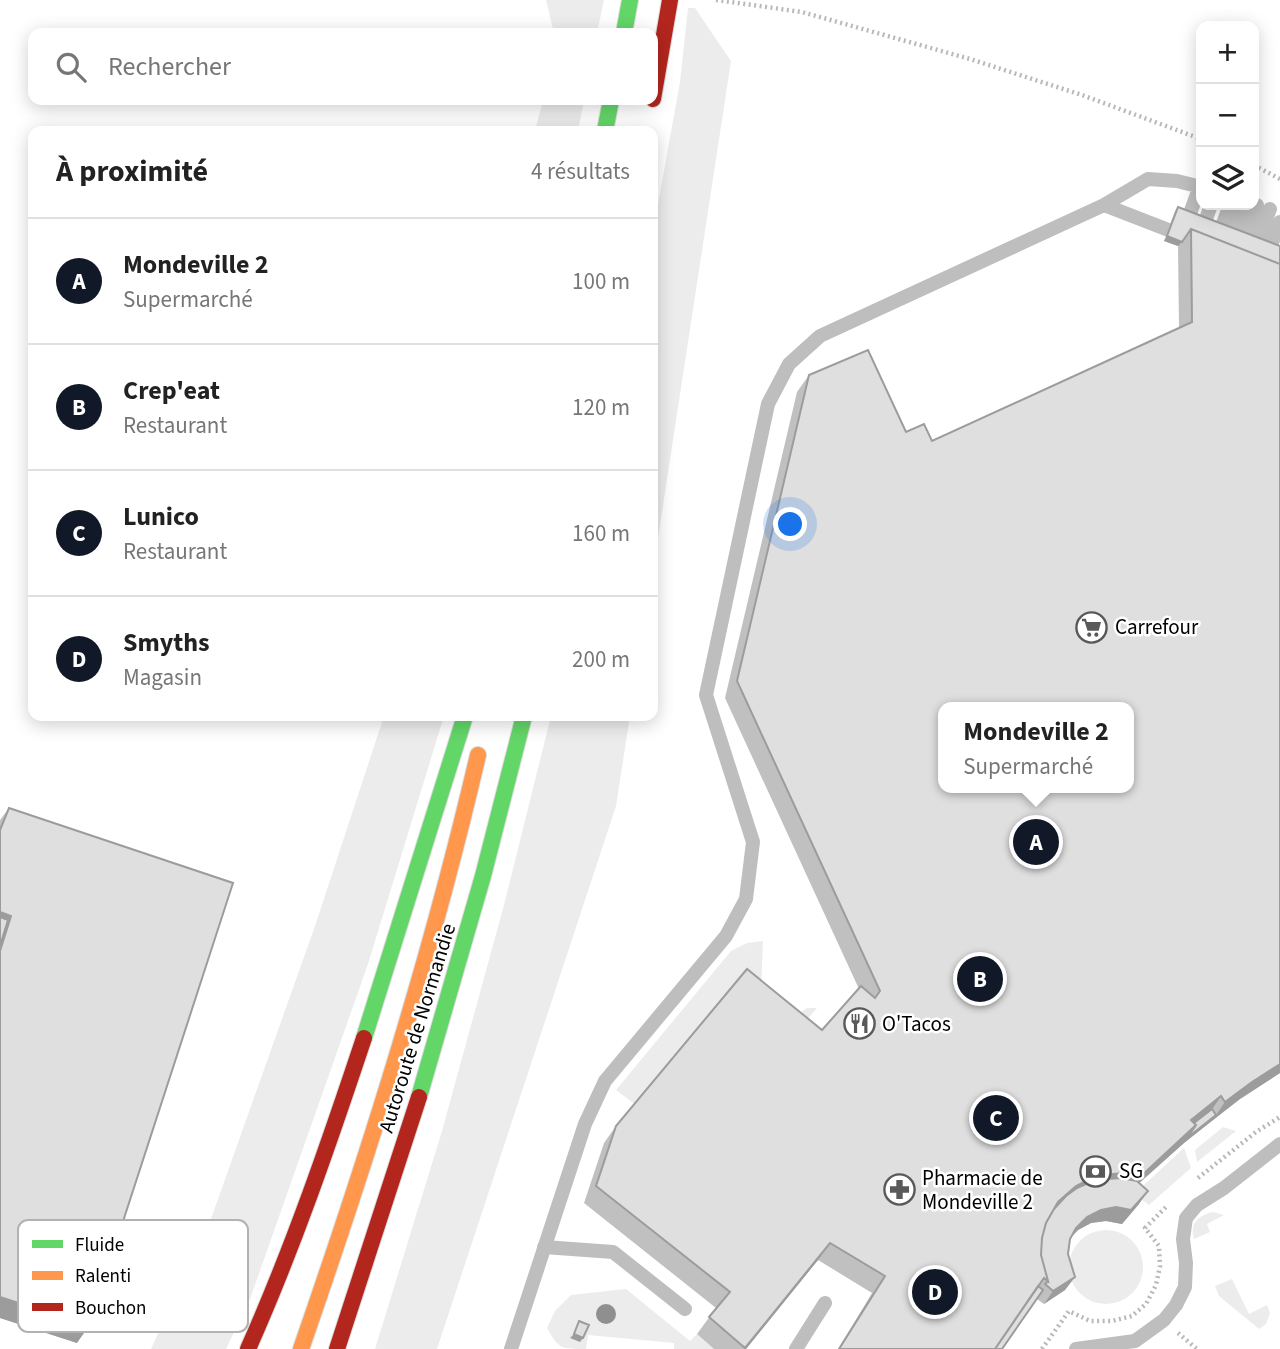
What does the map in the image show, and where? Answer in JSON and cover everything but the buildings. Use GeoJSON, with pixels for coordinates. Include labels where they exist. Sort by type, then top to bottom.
{"type":"FeatureCollection","features":[{"type":"Feature","properties":{"kind":"highway"},"geometry":{"type":"LineString","coordinates":[[625,28],[629,0]]}},
{"type":"Feature","properties":{"kind":"highway"},"geometry":{"type":"LineString","coordinates":[[658,69],[670,0]]}},
{"type":"Feature","properties":{"kind":"highway"},"geometry":{"type":"LineString","coordinates":[[606,126],[610,105]]}},
{"type":"Feature","properties":{"kind":"highway"},"geometry":{"type":"LineString","coordinates":[[248,1349],[290,1250],[332,1130],[387,966],[463,721]]}},
{"type":"Feature","properties":{"kind":"highway","name":"Autoroute de Normandie"},"geometry":{"type":"LineString","coordinates":[[337,1349],[430,1063],[504,801],[523,721]]}},
{"type":"Feature","properties":{"kind":"highway"},"geometry":{"type":"LineString","coordinates":[[301,1349],[340,1237],[398,1053],[451,867],[481,741]]}},
{"type":"Feature","properties":{"kind":"lane"},"geometry":{"type":"LineString","coordinates":[[511,1349],[585,1124],[606,1081],[726,936],[746,899],[753,842],[706,695],[768,404],[789,363],[820,336],[1104,205],[1148,179],[1196,185]]}},
{"type":"Feature","properties":{"kind":"lane"},"geometry":{"type":"LineString","coordinates":[[1182,235],[1196,197]]}},
{"type":"Feature","properties":{"kind":"lane"},"geometry":{"type":"LineString","coordinates":[[1104,205],[1275,270],[1280,256]]}},
{"type":"Feature","properties":{"kind":"lane"},"geometry":{"type":"LineString","coordinates":[[1238,256],[1261,207]]}},
{"type":"Feature","properties":{"kind":"lane"},"geometry":{"type":"LineString","coordinates":[[1238,256],[1261,207]]}},
{"type":"Feature","properties":{"kind":"lane"},"geometry":{"type":"LineString","coordinates":[[1198,241],[1209,210]]}},
{"type":"Feature","properties":{"kind":"lane"},"geometry":{"type":"LineString","coordinates":[[1231,210],[1238,256]]}},
{"type":"Feature","properties":{"kind":"lane"},"geometry":{"type":"LineString","coordinates":[[1238,256],[1280,222]]}},
{"type":"Feature","properties":{"kind":"lane"},"geometry":{"type":"LineString","coordinates":[[1076,1349],[1135,1341],[1164,1320],[1185,1287],[1186,1218],[1197,1205],[1224,1188],[1280,1144]]}},
{"type":"Feature","properties":{"kind":"lane"},"geometry":{"type":"LineString","coordinates":[[544,1247],[613,1252],[685,1309]]}},
{"type":"Feature","properties":{"kind":"lane"},"geometry":{"type":"LineString","coordinates":[[796,1349],[825,1303]]}},
{"type":"Feature","properties":{"kind":"path"},"geometry":{"type":"LineString","coordinates":[[716,0],[802,12],[957,55],[1082,94],[1196,137]]}},
{"type":"Feature","properties":{"kind":"path"},"geometry":{"type":"LineString","coordinates":[[1259,168],[1280,179]]}},
{"type":"Feature","properties":{"kind":"path"},"geometry":{"type":"LineString","coordinates":[[1190,1184],[1256,1132],[1280,1117]]}},
{"type":"Feature","properties":{"kind":"path"},"geometry":{"type":"LineString","coordinates":[[1042,1349],[1069,1311],[1090,1321],[1112,1321],[1132,1315],[1146,1304],[1156,1285],[1160,1266],[1158,1246],[1145,1228],[1172,1202]]}},
{"type":"Feature","properties":{"kind":"shaded area"},"geometry":{"type":"Polygon","coordinates":[[[546,0],[604,0],[598,28],[553,28],[546,0]]]}},
{"type":"Feature","properties":{"kind":"shaded area"},"geometry":{"type":"Polygon","coordinates":[[[688,8],[695,8],[731,61],[658,538],[658,204],[680,82],[688,8]]]}},
{"type":"Feature","properties":{"kind":"shaded area"},"geometry":{"type":"Polygon","coordinates":[[[542,105],[583,105],[579,126],[536,126],[542,105]]]}},
{"type":"Feature","properties":{"kind":"shaded area"},"geometry":{"type":"Polygon","coordinates":[[[382,721],[442,721],[368,964],[248,1303],[248,1220],[210,1220],[315,926],[382,721]]]}},
{"type":"Feature","properties":{"kind":"shaded area"},"geometry":{"type":"Polygon","coordinates":[[[550,721],[629,721],[616,806],[437,1349],[375,1349],[442,1131],[504,905],[550,721]]]}},
{"type":"Feature","properties":{"kind":"shaded area"},"geometry":{"type":"Polygon","coordinates":[[[763,941],[761,989],[797,1015],[807,1008],[817,1008],[794,1035],[636,1105],[616,1090],[731,951],[747,943],[763,941]]]}},
{"type":"Feature","properties":{"kind":"shaded area"},"geometry":{"type":"Polygon","coordinates":[[[1223,1127],[1236,1131],[1197,1162],[1195,1150],[1223,1127]]]}},
{"type":"Feature","properties":{"kind":"shaded area"},"geometry":{"type":"Polygon","coordinates":[[[1184,1148],[1191,1168],[1149,1205],[1134,1194],[1184,1148]]]}},
{"type":"Feature","properties":{"kind":"shaded area"},"geometry":{"type":"Polygon","coordinates":[[[1213,1212],[1224,1215],[1207,1224],[1210,1232],[1194,1239],[1193,1228],[1196,1221],[1213,1212]]]}},
{"type":"Feature","properties":{"kind":"shaded area"},"geometry":{"type":"Polygon","coordinates":[[[1106,1230],[1120,1233],[1132,1241],[1140,1253],[1143,1267],[1140,1281],[1132,1293],[1120,1301],[1106,1304],[1092,1301],[1080,1293],[1072,1281],[1069,1267],[1072,1253],[1080,1241],[1092,1233],[1106,1230]]]}},
{"type":"Feature","properties":{"kind":"shaded area"},"geometry":{"type":"Polygon","coordinates":[[[1232,1279],[1249,1314],[1267,1305],[1270,1313],[1266,1324],[1259,1329],[1219,1296],[1215,1286],[1232,1279]]]}},
{"type":"Feature","properties":{"kind":"shaded area"},"geometry":{"type":"Polygon","coordinates":[[[626,1289],[690,1341],[697,1334],[714,1349],[674,1349],[674,1343],[588,1335],[586,1349],[571,1349],[554,1340],[547,1328],[555,1311],[571,1295],[626,1289]]]}},
{"type":"Feature","properties":{"kind":"shaded area"},"geometry":{"type":"Polygon","coordinates":[[[159,1332],[234,1332],[226,1349],[151,1349],[159,1332]]]}},
{"type":"Feature","properties":{"kind":"traffic: fast"},"geometry":{"type":"LineString","coordinates":[[625,28],[630,0]]}},
{"type":"Feature","properties":{"kind":"traffic: fast"},"geometry":{"type":"LineString","coordinates":[[606,126],[610,105]]}},
{"type":"Feature","properties":{"kind":"traffic: fast"},"geometry":{"type":"LineString","coordinates":[[364,1038],[463,721]]}},
{"type":"Feature","properties":{"kind":"traffic: fast"},"geometry":{"type":"LineString","coordinates":[[419,1097],[483,876],[523,721]]}},
{"type":"Feature","properties":{"kind":"traffic: slow"},"geometry":{"type":"LineString","coordinates":[[301,1349],[397,1054],[440,905],[478,755]]}},
{"type":"Feature","properties":{"kind":"traffic: jam"},"geometry":{"type":"LineString","coordinates":[[658,70],[670,0]]}},
{"type":"Feature","properties":{"kind":"traffic: jam"},"geometry":{"type":"LineString","coordinates":[[248,1349],[295,1234],[364,1038]]}},
{"type":"Feature","properties":{"kind":"traffic: jam"},"geometry":{"type":"LineString","coordinates":[[337,1349],[419,1097]]}},
{"type":"Feature","properties":{"kind":"place","name":"Carrefour"},"geometry":{"type":"Point","coordinates":[1092,627]}},
{"type":"Feature","properties":{"kind":"place","name":"Mondeville 2"},"geometry":{"type":"Point","coordinates":[1036,842]}},
{"type":"Feature","properties":{"kind":"place","name":"Crep'eat"},"geometry":{"type":"Point","coordinates":[980,979]}},
{"type":"Feature","properties":{"kind":"place","name":"O'Tacos"},"geometry":{"type":"Point","coordinates":[859,1024]}},
{"type":"Feature","properties":{"kind":"place","name":"Lunico"},"geometry":{"type":"Point","coordinates":[996,1118]}},
{"type":"Feature","properties":{"kind":"place","name":"SG"},"geometry":{"type":"Point","coordinates":[1096,1171]}},
{"type":"Feature","properties":{"kind":"place","name":"Pharmacie de Mondeville 2"},"geometry":{"type":"Point","coordinates":[899,1190]}},
{"type":"Feature","properties":{"kind":"place","name":"Smyths"},"geometry":{"type":"Point","coordinates":[935,1292]}}]}
